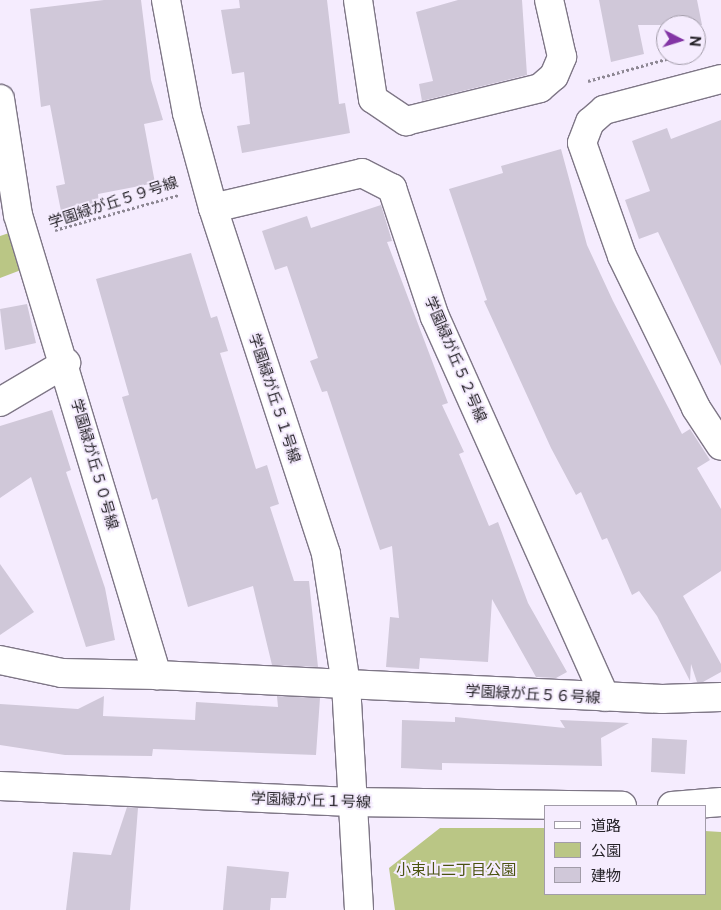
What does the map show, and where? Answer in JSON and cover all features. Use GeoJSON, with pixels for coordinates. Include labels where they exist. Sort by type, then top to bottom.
{"type":"FeatureCollection","features":[{"type":"Feature","properties":{"kind":"street","name":"学園緑が丘５１号線"},"geometry":{"type":"LineString","coordinates":[[166,0],[187,113],[213,208],[326,554],[346,684],[358,910]]}},
{"type":"Feature","properties":{"kind":"street"},"geometry":{"type":"LineString","coordinates":[[358,0],[372,99],[406,121],[540,88],[554,76],[562,57],[550,0]]}},
{"type":"Feature","properties":{"kind":"street"},"geometry":{"type":"LineString","coordinates":[[721,79],[604,110],[590,122],[582,142],[622,256],[696,408],[721,446]]}},
{"type":"Feature","properties":{"kind":"street","name":"学園緑が丘５０号線"},"geometry":{"type":"LineString","coordinates":[[0,99],[9,217],[29,249],[66,363],[157,675]]}},
{"type":"Feature","properties":{"kind":"street","name":"学園緑が丘５２号線"},"geometry":{"type":"LineString","coordinates":[[213,208],[362,172],[392,188],[436,317],[606,697]]}},
{"type":"Feature","properties":{"kind":"street"},"geometry":{"type":"LineString","coordinates":[[0,402],[66,363]]}},
{"type":"Feature","properties":{"kind":"street"},"geometry":{"type":"LineString","coordinates":[[0,660],[62,673],[157,675]]}},
{"type":"Feature","properties":{"kind":"street","name":"学園緑が丘５６号線"},"geometry":{"type":"LineString","coordinates":[[157,675],[606,697],[721,696]]}},
{"type":"Feature","properties":{"kind":"street","name":"学園緑が丘１号線"},"geometry":{"type":"LineString","coordinates":[[0,786],[352,802],[554,805]]}},
{"type":"Feature","properties":{"kind":"street"},"geometry":{"type":"LineString","coordinates":[[684,805],[721,802]]}},
{"type":"Feature","properties":{"kind":"path","name":"学園緑が丘５９号線"},"geometry":{"type":"LineString","coordinates":[[29,249],[51,231],[180,195],[205,179]]}},
{"type":"Feature","properties":{"kind":"green space"},"geometry":{"type":"Polygon","coordinates":[[[9,233],[21,270],[0,278],[0,236],[9,233]]]}},
{"type":"Feature","properties":{"kind":"green space","name":"小束山二丁目公園"},"geometry":{"type":"Polygon","coordinates":[[[440,828],[544,828],[544,895],[706,895],[706,831],[721,832],[721,910],[395,910],[389,868],[440,828]]]}},
{"type":"Feature","properties":{"kind":"building"},"geometry":{"type":"Polygon","coordinates":[[[104,0],[141,0],[151,80],[163,120],[144,124],[155,183],[98,194],[99,204],[61,211],[56,186],[65,184],[50,105],[41,107],[30,9],[104,0]]]}},
{"type":"Feature","properties":{"kind":"building"},"geometry":{"type":"Polygon","coordinates":[[[239,0],[327,0],[339,104],[345,103],[350,133],[242,153],[237,126],[250,124],[244,72],[232,74],[221,10],[240,8],[239,0]]]}},
{"type":"Feature","properties":{"kind":"building"},"geometry":{"type":"Polygon","coordinates":[[[458,0],[522,0],[527,75],[422,101],[419,84],[433,81],[416,12],[458,0]]]}},
{"type":"Feature","properties":{"kind":"building"},"geometry":{"type":"Polygon","coordinates":[[[599,0],[697,0],[700,15],[656,15],[656,25],[638,25],[644,54],[611,62],[599,0]]]}},
{"type":"Feature","properties":{"kind":"building"},"geometry":{"type":"Polygon","coordinates":[[[721,120],[721,366],[658,232],[639,239],[625,200],[650,191],[632,141],[667,128],[671,139],[721,120]]]}},
{"type":"Feature","properties":{"kind":"building"},"geometry":{"type":"Polygon","coordinates":[[[561,149],[587,245],[613,301],[682,434],[690,429],[710,460],[697,468],[721,509],[721,571],[683,596],[721,664],[721,672],[703,682],[697,682],[691,664],[690,681],[657,616],[639,591],[632,595],[607,538],[602,540],[581,492],[576,495],[551,448],[484,301],[487,300],[449,189],[503,173],[501,166],[561,149]]]}},
{"type":"Feature","properties":{"kind":"building"},"geometry":{"type":"Polygon","coordinates":[[[381,205],[392,241],[387,242],[448,403],[442,405],[464,452],[459,454],[489,526],[498,522],[528,603],[567,672],[556,678],[536,677],[492,599],[488,662],[420,658],[419,669],[386,667],[390,617],[399,618],[392,546],[380,550],[327,391],[322,392],[310,361],[318,358],[287,266],[275,270],[262,231],[307,216],[311,228],[381,205]]]}},
{"type":"Feature","properties":{"kind":"building"},"geometry":{"type":"Polygon","coordinates":[[[191,253],[211,318],[217,316],[228,351],[220,353],[256,469],[267,465],[279,504],[270,507],[294,581],[309,581],[318,667],[272,665],[253,586],[188,607],[157,498],[152,500],[122,397],[129,395],[96,279],[191,253]]]}},
{"type":"Feature","properties":{"kind":"building"},"geometry":{"type":"Polygon","coordinates":[[[27,304],[36,343],[5,350],[0,309],[27,304]]]}},
{"type":"Feature","properties":{"kind":"building"},"geometry":{"type":"Polygon","coordinates":[[[52,410],[71,470],[66,472],[105,588],[115,640],[86,647],[31,477],[0,498],[0,426],[52,410]]]}},
{"type":"Feature","properties":{"kind":"building"},"geometry":{"type":"Polygon","coordinates":[[[0,564],[34,612],[0,635],[0,564]]]}},
{"type":"Feature","properties":{"kind":"building"},"geometry":{"type":"Polygon","coordinates":[[[104,696],[103,716],[195,720],[196,702],[278,707],[277,696],[320,698],[316,755],[153,749],[152,756],[65,755],[0,745],[0,704],[78,709],[104,696]]]}},
{"type":"Feature","properties":{"kind":"building"},"geometry":{"type":"Polygon","coordinates":[[[455,717],[565,728],[560,720],[629,723],[601,738],[602,766],[442,763],[442,770],[401,768],[402,720],[455,722],[455,717]]]}},
{"type":"Feature","properties":{"kind":"building"},"geometry":{"type":"Polygon","coordinates":[[[652,738],[687,740],[685,774],[651,772],[652,738]]]}},
{"type":"Feature","properties":{"kind":"building"},"geometry":{"type":"Polygon","coordinates":[[[127,807],[138,808],[130,910],[66,910],[73,852],[111,855],[127,807]]]}},
{"type":"Feature","properties":{"kind":"building"},"geometry":{"type":"Polygon","coordinates":[[[227,866],[289,872],[286,898],[271,898],[270,910],[223,910],[227,866]]]}}]}
